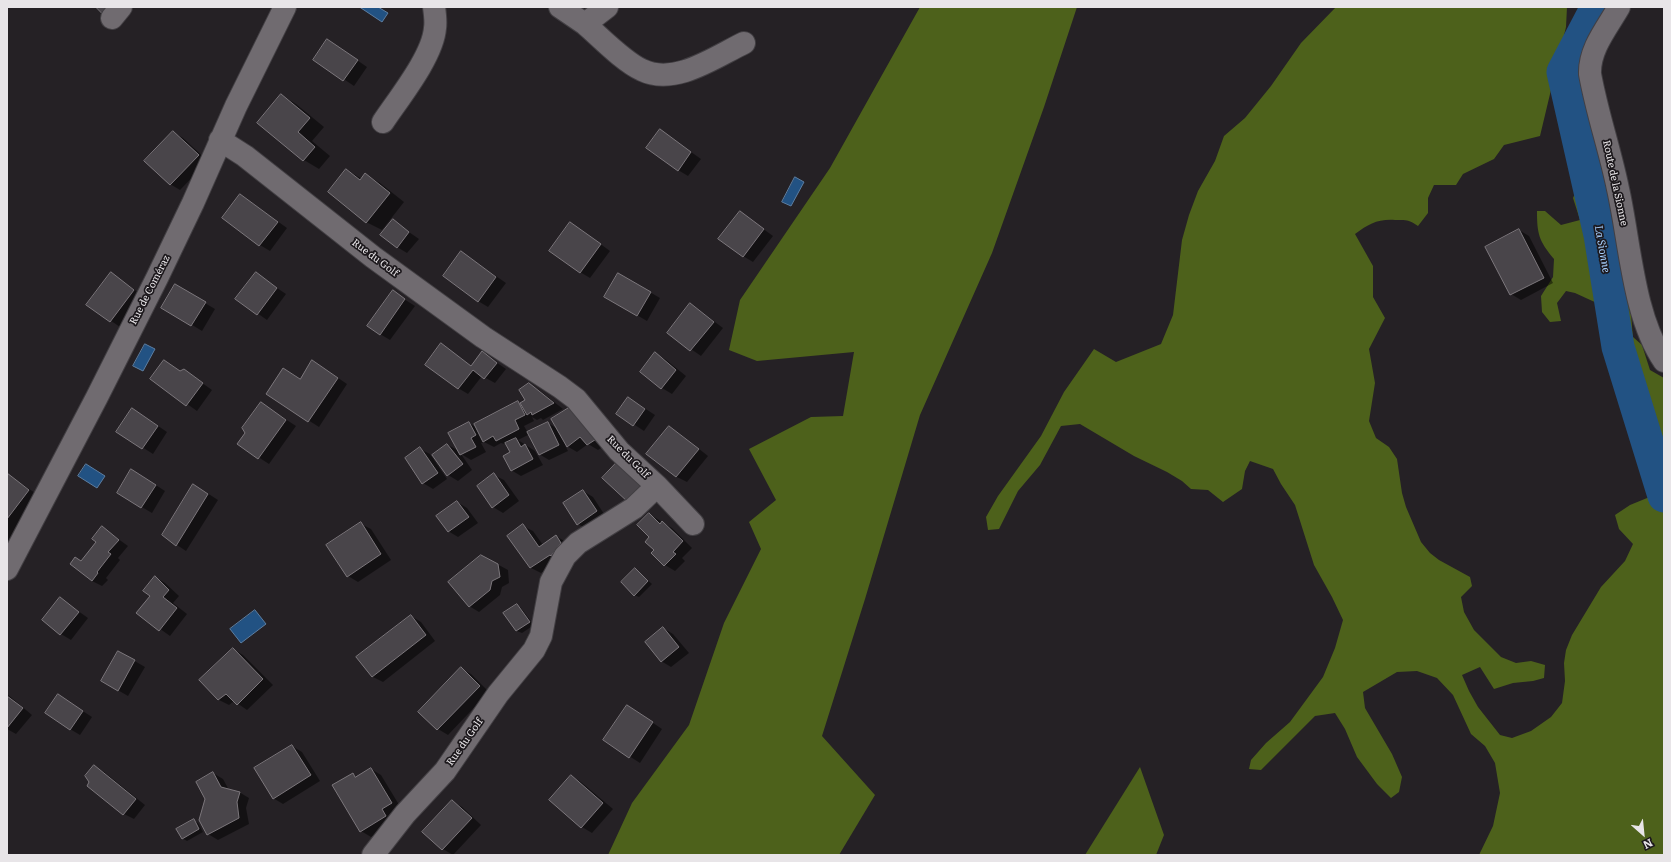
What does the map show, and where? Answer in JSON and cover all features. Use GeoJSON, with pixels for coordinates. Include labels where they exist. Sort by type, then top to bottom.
{"type":"FeatureCollection","features":[{"type":"Feature","properties":{"kind":"street","name":"Rue de Coméraz"},"geometry":{"type":"LineString","coordinates":[[7,569],[114,364],[191,209],[220,140],[285,7]]}},
{"type":"Feature","properties":{"kind":"street"},"geometry":{"type":"LineString","coordinates":[[383,122],[420,67],[432,42],[435,29],[434,7]]}},
{"type":"Feature","properties":{"kind":"street"},"geometry":{"type":"LineString","coordinates":[[560,7],[585,24],[630,62],[642,70],[661,76],[687,71],[744,43]]}},
{"type":"Feature","properties":{"kind":"street"},"geometry":{"type":"LineString","coordinates":[[585,24],[608,7]]}},
{"type":"Feature","properties":{"kind":"street","name":"Route de la Sionne"},"geometry":{"type":"LineString","coordinates":[[1618,7],[1594,50],[1591,59],[1590,74],[1619,190],[1628,245],[1643,312],[1654,342],[1664,361]]}},
{"type":"Feature","properties":{"kind":"street","name":"Rue du Golf"},"geometry":{"type":"LineString","coordinates":[[220,140],[244,156],[373,257],[483,337],[560,387],[576,400],[620,451],[657,486],[634,508],[578,543],[565,556],[551,582],[541,636],[534,650],[498,694],[444,771],[405,814],[373,855]]}},
{"type":"Feature","properties":{"kind":"street"},"geometry":{"type":"LineString","coordinates":[[657,486],[693,524]]}},
{"type":"Feature","properties":{"kind":"green space"},"geometry":{"type":"Polygon","coordinates":[[[920,7],[1077,7],[1044,107],[992,253],[920,415],[822,736],[875,795],[839,855],[608,855],[632,803],[689,725],[724,623],[761,549],[749,522],[776,500],[749,449],[811,417],[843,416],[854,352],[757,361],[729,350],[740,300],[830,168],[920,7]]]}},
{"type":"Feature","properties":{"kind":"green space"},"geometry":{"type":"Polygon","coordinates":[[[1336,7],[1567,7],[1566,27],[1540,136],[1504,145],[1494,159],[1463,174],[1456,185],[1434,185],[1428,198],[1428,213],[1418,226],[1407,220],[1383,220],[1369,225],[1355,234],[1373,266],[1373,297],[1385,318],[1369,349],[1375,383],[1369,421],[1376,438],[1389,447],[1397,459],[1402,493],[1406,507],[1421,542],[1430,553],[1439,560],[1470,577],[1472,586],[1461,597],[1464,612],[1474,630],[1501,657],[1516,663],[1531,661],[1545,665],[1544,678],[1533,681],[1513,683],[1494,689],[1480,667],[1462,675],[1478,707],[1500,735],[1512,738],[1531,731],[1551,717],[1562,703],[1565,681],[1564,663],[1566,650],[1572,635],[1601,587],[1625,561],[1633,544],[1619,529],[1615,515],[1630,505],[1652,496],[1653,484],[1612,362],[1610,347],[1600,323],[1599,304],[1575,293],[1566,291],[1557,303],[1561,321],[1550,322],[1542,312],[1541,296],[1553,277],[1554,259],[1542,242],[1538,232],[1537,211],[1545,211],[1561,225],[1580,220],[1573,198],[1579,184],[1589,188],[1593,225],[1599,242],[1605,249],[1618,258],[1626,277],[1630,298],[1633,337],[1642,345],[1650,370],[1664,378],[1664,855],[1479,855],[1493,826],[1500,793],[1495,763],[1485,746],[1471,734],[1453,695],[1437,678],[1417,671],[1397,672],[1363,692],[1365,708],[1392,754],[1402,777],[1399,792],[1391,798],[1377,784],[1357,757],[1345,729],[1335,713],[1315,716],[1261,770],[1249,769],[1251,760],[1266,743],[1290,722],[1323,677],[1335,648],[1343,620],[1314,565],[1295,505],[1273,469],[1250,461],[1245,471],[1242,489],[1223,502],[1208,490],[1191,489],[1182,481],[1167,472],[1134,456],[1080,424],[1061,426],[1040,465],[1018,491],[999,529],[988,530],[986,517],[998,496],[1041,436],[1064,392],[1094,349],[1116,362],[1161,344],[1173,315],[1182,240],[1189,215],[1198,191],[1215,161],[1224,136],[1245,118],[1271,86],[1301,43],[1336,7]]]}},
{"type":"Feature","properties":{"kind":"green space"},"geometry":{"type":"Polygon","coordinates":[[[1140,767],[1164,835],[1156,855],[1085,855],[1140,767]]]}},
{"type":"Feature","properties":{"kind":"water"},"geometry":{"type":"Polygon","coordinates":[[[378,7],[388,13],[382,22],[361,8],[378,7]]]}},
{"type":"Feature","properties":{"kind":"water"},"geometry":{"type":"Polygon","coordinates":[[[795,177],[804,182],[791,206],[782,202],[795,177]]]}},
{"type":"Feature","properties":{"kind":"water"},"geometry":{"type":"Polygon","coordinates":[[[145,344],[155,349],[143,371],[133,366],[145,344]]]}},
{"type":"Feature","properties":{"kind":"water"},"geometry":{"type":"Polygon","coordinates":[[[86,464],[105,476],[97,488],[78,476],[86,464]]]}},
{"type":"Feature","properties":{"kind":"water"},"geometry":{"type":"Polygon","coordinates":[[[255,610],[266,624],[241,643],[230,629],[255,610]]]}},
{"type":"Feature","properties":{"kind":"building"},"geometry":{"type":"Polygon","coordinates":[[[96,7],[113,7],[105,16],[96,7]]]}},
{"type":"Feature","properties":{"kind":"building"},"geometry":{"type":"Polygon","coordinates":[[[327,39],[358,60],[343,81],[313,60],[327,39]]]}},
{"type":"Feature","properties":{"kind":"building"},"geometry":{"type":"Polygon","coordinates":[[[281,94],[310,118],[298,132],[315,147],[303,161],[257,123],[281,94]]]}},
{"type":"Feature","properties":{"kind":"building"},"geometry":{"type":"Polygon","coordinates":[[[660,129],[691,152],[678,171],[646,148],[660,129]]]}},
{"type":"Feature","properties":{"kind":"building"},"geometry":{"type":"Polygon","coordinates":[[[173,131],[199,155],[170,185],[144,161],[173,131]]]}},
{"type":"Feature","properties":{"kind":"building"},"geometry":{"type":"Polygon","coordinates":[[[346,169],[360,180],[365,173],[390,193],[366,223],[328,192],[346,169]]]}},
{"type":"Feature","properties":{"kind":"building"},"geometry":{"type":"Polygon","coordinates":[[[240,194],[278,222],[259,246],[222,218],[240,194]]]}},
{"type":"Feature","properties":{"kind":"building"},"geometry":{"type":"Polygon","coordinates":[[[740,211],[764,229],[743,257],[718,239],[740,211]]]}},
{"type":"Feature","properties":{"kind":"building"},"geometry":{"type":"Polygon","coordinates":[[[393,219],[409,232],[397,248],[380,235],[393,219]]]}},
{"type":"Feature","properties":{"kind":"building"},"geometry":{"type":"Polygon","coordinates":[[[570,222],[601,244],[580,273],[549,251],[570,222]]]}},
{"type":"Feature","properties":{"kind":"building"},"geometry":{"type":"Polygon","coordinates":[[[1519,229],[1544,278],[1510,295],[1485,247],[1519,229]]]}},
{"type":"Feature","properties":{"kind":"building"},"geometry":{"type":"Polygon","coordinates":[[[461,251],[496,277],[478,302],[443,276],[461,251]]]}},
{"type":"Feature","properties":{"kind":"building"},"geometry":{"type":"Polygon","coordinates":[[[111,272],[134,290],[110,322],[86,305],[111,272]]]}},
{"type":"Feature","properties":{"kind":"building"},"geometry":{"type":"Polygon","coordinates":[[[256,272],[277,288],[257,315],[235,299],[256,272]]]}},
{"type":"Feature","properties":{"kind":"building"},"geometry":{"type":"Polygon","coordinates":[[[618,273],[651,292],[637,316],[604,297],[618,273]]]}},
{"type":"Feature","properties":{"kind":"building"},"geometry":{"type":"Polygon","coordinates":[[[175,284],[206,302],[191,326],[161,308],[175,284]]]}},
{"type":"Feature","properties":{"kind":"building"},"geometry":{"type":"Polygon","coordinates":[[[393,290],[405,299],[380,335],[367,326],[393,290]]]}},
{"type":"Feature","properties":{"kind":"building"},"geometry":{"type":"Polygon","coordinates":[[[690,303],[714,322],[690,351],[667,333],[690,303]]]}},
{"type":"Feature","properties":{"kind":"building"},"geometry":{"type":"Polygon","coordinates":[[[441,343],[471,366],[482,351],[497,363],[484,379],[473,370],[458,389],[425,365],[441,343]]]}},
{"type":"Feature","properties":{"kind":"building"},"geometry":{"type":"Polygon","coordinates":[[[655,352],[676,370],[661,389],[640,372],[655,352]]]}},
{"type":"Feature","properties":{"kind":"building"},"geometry":{"type":"Polygon","coordinates":[[[164,360],[180,371],[184,369],[203,383],[186,406],[150,379],[164,360]]]}},
{"type":"Feature","properties":{"kind":"building"},"geometry":{"type":"Polygon","coordinates":[[[312,360],[338,378],[308,422],[266,394],[283,368],[300,379],[312,360]]]}},
{"type":"Feature","properties":{"kind":"building"},"geometry":{"type":"Polygon","coordinates":[[[529,383],[554,403],[532,415],[531,412],[527,415],[520,403],[525,400],[519,390],[529,383]]]}},
{"type":"Feature","properties":{"kind":"building"},"geometry":{"type":"Polygon","coordinates":[[[628,397],[645,409],[633,426],[616,414],[628,397]]]}},
{"type":"Feature","properties":{"kind":"building"},"geometry":{"type":"Polygon","coordinates":[[[518,401],[525,415],[515,420],[519,429],[496,441],[493,436],[483,442],[474,424],[518,401]]]}},
{"type":"Feature","properties":{"kind":"building"},"geometry":{"type":"Polygon","coordinates":[[[261,402],[286,420],[258,459],[237,444],[245,433],[242,428],[261,402]]]}},
{"type":"Feature","properties":{"kind":"building"},"geometry":{"type":"Polygon","coordinates":[[[572,406],[601,436],[587,445],[580,437],[567,447],[551,419],[572,406]]]}},
{"type":"Feature","properties":{"kind":"building"},"geometry":{"type":"Polygon","coordinates":[[[132,408],[158,426],[142,449],[116,432],[132,408]]]}},
{"type":"Feature","properties":{"kind":"building"},"geometry":{"type":"Polygon","coordinates":[[[469,422],[476,435],[471,438],[476,447],[460,455],[448,433],[469,422]]]}},
{"type":"Feature","properties":{"kind":"building"},"geometry":{"type":"Polygon","coordinates":[[[548,422],[559,445],[539,455],[527,432],[548,422]]]}},
{"type":"Feature","properties":{"kind":"building"},"geometry":{"type":"Polygon","coordinates":[[[669,426],[699,449],[676,477],[646,454],[669,426]]]}},
{"type":"Feature","properties":{"kind":"building"},"geometry":{"type":"Polygon","coordinates":[[[516,438],[521,447],[525,444],[533,459],[511,471],[503,456],[510,452],[505,443],[516,438]]]}},
{"type":"Feature","properties":{"kind":"building"},"geometry":{"type":"Polygon","coordinates":[[[447,444],[463,464],[447,476],[432,455],[447,444]]]}},
{"type":"Feature","properties":{"kind":"building"},"geometry":{"type":"Polygon","coordinates":[[[420,447],[438,473],[422,484],[405,458],[420,447]]]}},
{"type":"Feature","properties":{"kind":"building"},"geometry":{"type":"Polygon","coordinates":[[[621,458],[648,484],[629,503],[602,478],[621,458]]]}},
{"type":"Feature","properties":{"kind":"building"},"geometry":{"type":"Polygon","coordinates":[[[131,469],[156,485],[141,508],[117,493],[131,469]]]}},
{"type":"Feature","properties":{"kind":"building"},"geometry":{"type":"Polygon","coordinates":[[[7,473],[29,490],[7,519],[7,473]]]}},
{"type":"Feature","properties":{"kind":"building"},"geometry":{"type":"Polygon","coordinates":[[[494,473],[509,495],[492,508],[477,486],[494,473]]]}},
{"type":"Feature","properties":{"kind":"building"},"geometry":{"type":"Polygon","coordinates":[[[193,484],[208,494],[176,546],[162,535],[193,484]]]}},
{"type":"Feature","properties":{"kind":"building"},"geometry":{"type":"Polygon","coordinates":[[[583,490],[597,511],[577,525],[563,503],[583,490]]]}},
{"type":"Feature","properties":{"kind":"building"},"geometry":{"type":"Polygon","coordinates":[[[457,501],[469,517],[448,532],[436,516],[457,501]]]}},
{"type":"Feature","properties":{"kind":"building"},"geometry":{"type":"Polygon","coordinates":[[[649,513],[660,524],[662,521],[683,541],[673,552],[676,554],[664,566],[651,553],[654,550],[645,542],[649,537],[637,525],[649,513]]]}},
{"type":"Feature","properties":{"kind":"building"},"geometry":{"type":"Polygon","coordinates":[[[361,522],[381,554],[347,577],[326,545],[361,522]]]}},
{"type":"Feature","properties":{"kind":"building"},"geometry":{"type":"Polygon","coordinates":[[[523,524],[539,547],[556,535],[561,543],[551,556],[550,555],[530,568],[507,536],[523,524]]]}},
{"type":"Feature","properties":{"kind":"building"},"geometry":{"type":"Polygon","coordinates":[[[102,526],[119,540],[108,552],[111,554],[92,581],[70,564],[75,557],[81,561],[96,542],[92,539],[102,526]]]}},
{"type":"Feature","properties":{"kind":"building"},"geometry":{"type":"Polygon","coordinates":[[[481,555],[498,564],[500,577],[492,581],[490,590],[469,607],[448,582],[481,555]]]}},
{"type":"Feature","properties":{"kind":"building"},"geometry":{"type":"Polygon","coordinates":[[[635,568],[648,581],[634,596],[621,582],[635,568]]]}},
{"type":"Feature","properties":{"kind":"building"},"geometry":{"type":"Polygon","coordinates":[[[155,576],[169,590],[163,597],[177,608],[159,631],[136,613],[150,596],[143,591],[155,576]]]}},
{"type":"Feature","properties":{"kind":"building"},"geometry":{"type":"Polygon","coordinates":[[[60,597],[79,612],[60,635],[42,620],[60,597]]]}},
{"type":"Feature","properties":{"kind":"building"},"geometry":{"type":"Polygon","coordinates":[[[517,604],[530,622],[516,631],[503,613],[517,604]]]}},
{"type":"Feature","properties":{"kind":"building"},"geometry":{"type":"Polygon","coordinates":[[[411,615],[426,635],[372,677],[356,657],[411,615]]]}},
{"type":"Feature","properties":{"kind":"building"},"geometry":{"type":"Polygon","coordinates":[[[663,627],[679,647],[661,662],[645,642],[663,627]]]}},
{"type":"Feature","properties":{"kind":"building"},"geometry":{"type":"Polygon","coordinates":[[[233,648],[263,679],[237,705],[226,694],[218,700],[199,680],[233,648]]]}},
{"type":"Feature","properties":{"kind":"building"},"geometry":{"type":"Polygon","coordinates":[[[118,651],[135,660],[118,691],[101,681],[118,651]]]}},
{"type":"Feature","properties":{"kind":"building"},"geometry":{"type":"Polygon","coordinates":[[[461,667],[480,686],[437,730],[418,712],[461,667]]]}},
{"type":"Feature","properties":{"kind":"building"},"geometry":{"type":"Polygon","coordinates":[[[58,694],[83,711],[70,730],[45,713],[58,694]]]}},
{"type":"Feature","properties":{"kind":"building"},"geometry":{"type":"Polygon","coordinates":[[[7,696],[23,708],[7,728],[7,696]]]}},
{"type":"Feature","properties":{"kind":"building"},"geometry":{"type":"Polygon","coordinates":[[[627,705],[653,722],[629,758],[603,740],[627,705]]]}},
{"type":"Feature","properties":{"kind":"building"},"geometry":{"type":"Polygon","coordinates":[[[292,745],[311,775],[273,799],[254,768],[292,745]]]}},
{"type":"Feature","properties":{"kind":"building"},"geometry":{"type":"Polygon","coordinates":[[[94,765],[136,799],[123,815],[87,786],[89,782],[85,776],[94,765]]]}},
{"type":"Feature","properties":{"kind":"building"},"geometry":{"type":"Polygon","coordinates":[[[371,768],[392,803],[382,809],[386,816],[360,832],[332,785],[353,773],[355,777],[371,768]]]}},
{"type":"Feature","properties":{"kind":"building"},"geometry":{"type":"Polygon","coordinates":[[[213,772],[221,787],[240,792],[237,802],[239,818],[207,835],[199,820],[205,799],[196,782],[213,772]]]}},
{"type":"Feature","properties":{"kind":"building"},"geometry":{"type":"Polygon","coordinates":[[[571,775],[603,803],[581,828],[549,800],[571,775]]]}},
{"type":"Feature","properties":{"kind":"building"},"geometry":{"type":"Polygon","coordinates":[[[452,800],[472,818],[442,850],[422,832],[452,800]]]}},
{"type":"Feature","properties":{"kind":"building"},"geometry":{"type":"Polygon","coordinates":[[[194,819],[199,829],[182,839],[176,829],[194,819]]]}},
{"type":"Feature","properties":{"kind":"waterway","name":"La Sionne"},"geometry":{"type":"LineString","coordinates":[[1597,7],[1563,72],[1600,235],[1618,347],[1664,496]]}}]}
